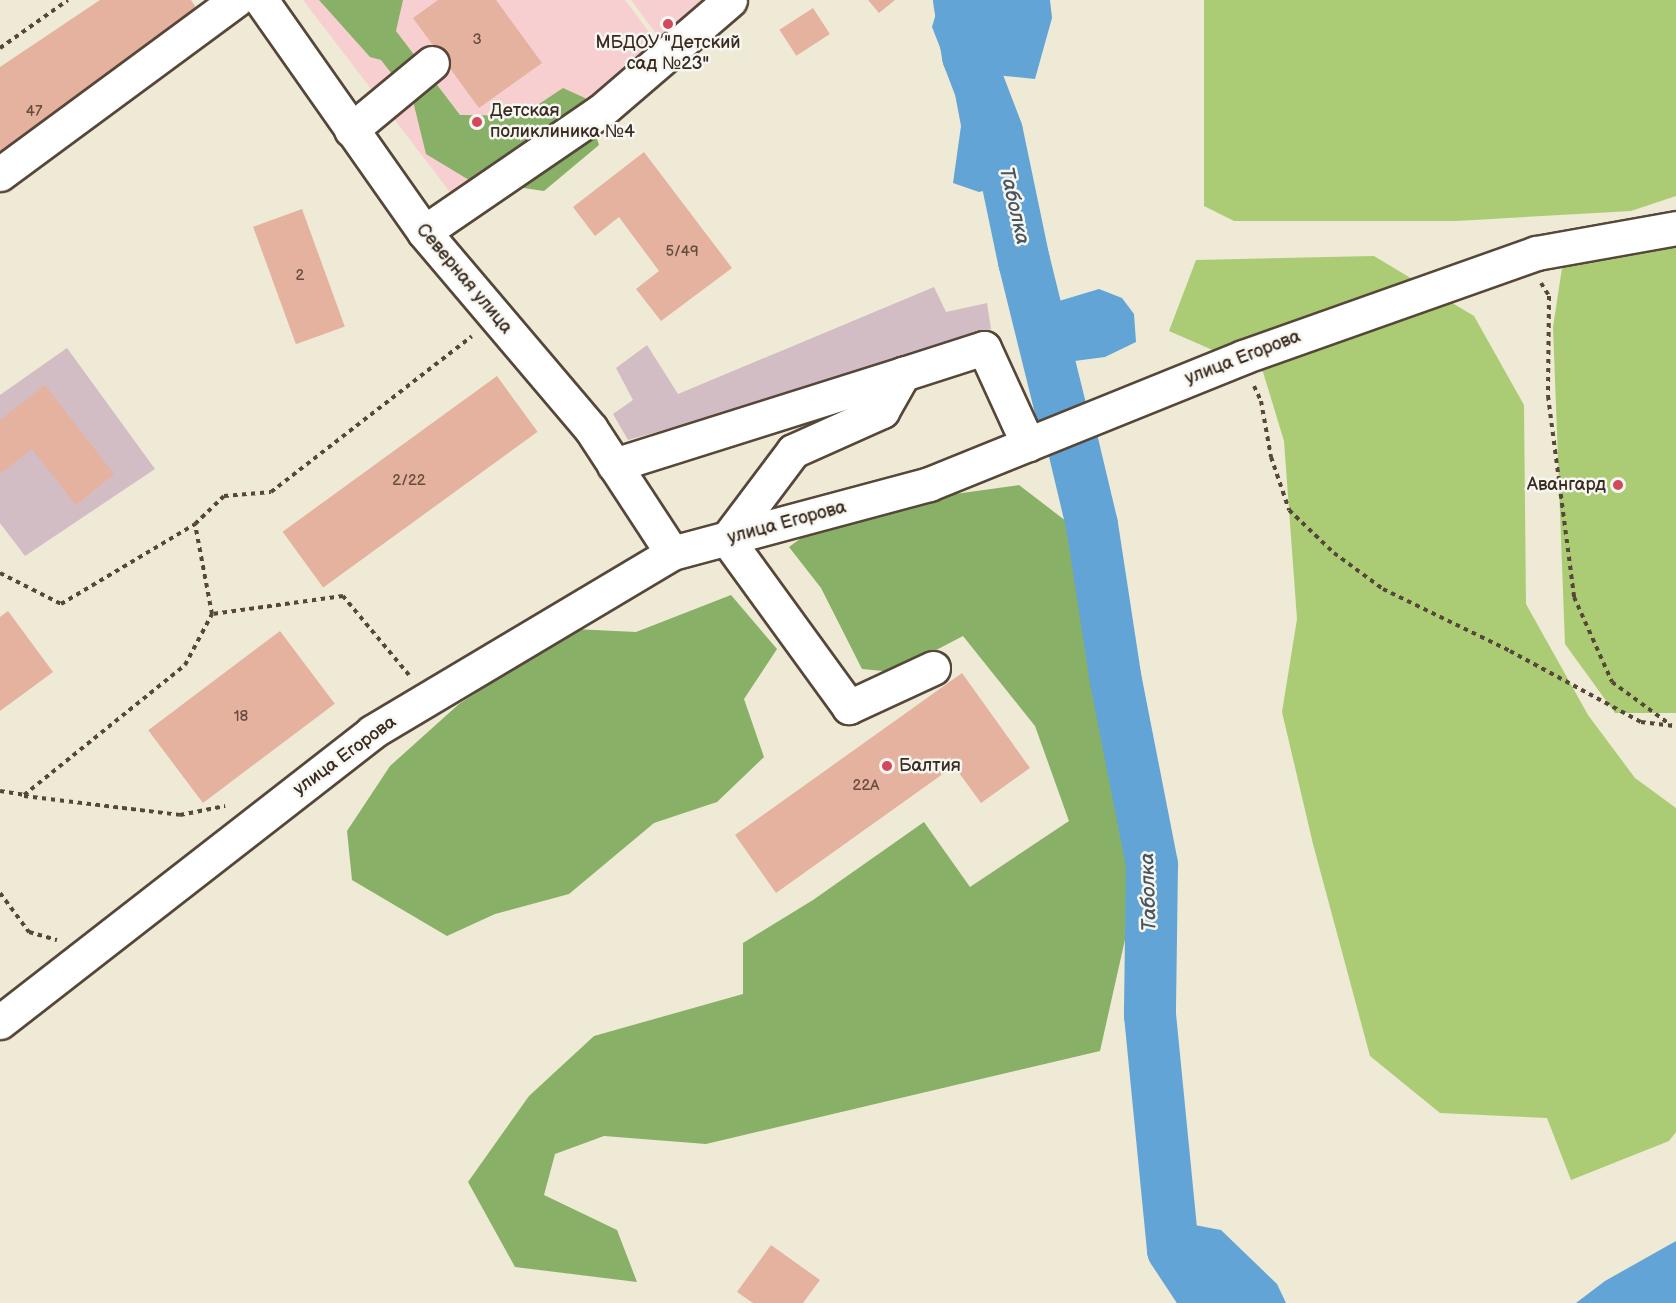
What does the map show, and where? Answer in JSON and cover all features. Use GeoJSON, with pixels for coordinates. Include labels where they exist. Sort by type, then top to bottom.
{"type":"FeatureCollection","features":[{"type":"Feature","properties":{"kind":"street"},"geometry":{"type":"LineString","coordinates":[[0,174],[236,0]]}},
{"type":"Feature","properties":{"kind":"street","name":"Северная улица"},"geometry":{"type":"LineString","coordinates":[[261,0],[424,232],[591,429],[672,554]]}},
{"type":"Feature","properties":{"kind":"street"},"geometry":{"type":"LineString","coordinates":[[424,232],[601,111],[730,0]]}},
{"type":"Feature","properties":{"kind":"street"},"geometry":{"type":"LineString","coordinates":[[351,130],[432,63]]}},
{"type":"Feature","properties":{"kind":"street","name":"улица Егорова"},"geometry":{"type":"LineString","coordinates":[[0,1022],[372,732],[672,554],[929,484],[1243,357],[1527,256],[1676,228]]}},
{"type":"Feature","properties":{"kind":"street"},"geometry":{"type":"LineString","coordinates":[[614,465],[984,348],[1028,444]]}},
{"type":"Feature","properties":{"kind":"street"},"geometry":{"type":"LineString","coordinates":[[903,374],[882,411],[793,451],[727,539],[849,707],[933,668]]}},
{"type":"Feature","properties":{"kind":"path"},"geometry":{"type":"LineString","coordinates":[[0,48],[68,0]]}},
{"type":"Feature","properties":{"kind":"path"},"geometry":{"type":"LineString","coordinates":[[1527,256],[1549,296],[1548,396],[1574,597],[1611,682],[1675,727]]}},
{"type":"Feature","properties":{"kind":"path"},"geometry":{"type":"LineString","coordinates":[[0,573],[61,604],[195,524],[224,496],[271,492],[496,318]]}},
{"type":"Feature","properties":{"kind":"path"},"geometry":{"type":"LineString","coordinates":[[1243,357],[1260,401],[1271,458],[1289,510],[1334,553],[1383,589],[1510,651],[1641,722],[1675,727]]}},
{"type":"Feature","properties":{"kind":"path"},"geometry":{"type":"LineString","coordinates":[[24,795],[185,665],[212,614],[195,524]]}},
{"type":"Feature","properties":{"kind":"path"},"geometry":{"type":"LineString","coordinates":[[212,614],[343,596],[428,699]]}},
{"type":"Feature","properties":{"kind":"path"},"geometry":{"type":"LineString","coordinates":[[0,791],[180,815],[226,806]]}},
{"type":"Feature","properties":{"kind":"path"},"geometry":{"type":"LineString","coordinates":[[0,893],[29,932],[95,950]]}},
{"type":"Feature","properties":{"kind":"shaded area","name":"Детская поликлиника №4"},"geometry":{"type":"Polygon","coordinates":[[[303,0],[625,0],[661,48],[453,196],[303,0]]]}},
{"type":"Feature","properties":{"kind":"shaded area","name":"МБДОУ \"Детский сад №23\""},"geometry":{"type":"Polygon","coordinates":[[[631,0],[707,0],[666,47],[631,0]]]}},
{"type":"Feature","properties":{"kind":"shaded area"},"geometry":{"type":"Polygon","coordinates":[[[934,287],[946,312],[987,303],[991,329],[822,386],[628,440],[613,414],[633,400],[616,368],[647,345],[678,394],[934,287]]]}},
{"type":"Feature","properties":{"kind":"shaded area"},"geometry":{"type":"Polygon","coordinates":[[[67,348],[155,469],[25,556],[0,523],[0,395],[67,348]]]}},
{"type":"Feature","properties":{"kind":"green space"},"geometry":{"type":"Polygon","coordinates":[[[319,0],[403,0],[396,31],[460,115],[521,116],[563,88],[585,98],[599,145],[544,191],[469,180],[426,154],[413,101],[381,60],[370,57],[319,0]]]}},
{"type":"Feature","properties":{"kind":"green space"},"geometry":{"type":"Polygon","coordinates":[[[1204,0],[1676,0],[1676,196],[1631,211],[1456,221],[1234,221],[1204,206],[1204,0]]]}},
{"type":"Feature","properties":{"kind":"green space","name":"Авангард"},"geometry":{"type":"Polygon","coordinates":[[[1676,233],[1676,713],[1615,713],[1565,644],[1553,327],[1562,268],[1676,233]]]}},
{"type":"Feature","properties":{"kind":"green space"},"geometry":{"type":"Polygon","coordinates":[[[1374,256],[1474,316],[1524,405],[1526,604],[1588,715],[1635,778],[1676,808],[1676,1132],[1669,1141],[1571,1180],[1547,1118],[1440,1113],[1370,1056],[1313,844],[1282,712],[1297,619],[1284,441],[1263,372],[1169,331],[1196,260],[1374,256]]]}},
{"type":"Feature","properties":{"kind":"green space"},"geometry":{"type":"Polygon","coordinates":[[[1019,485],[1075,528],[1135,895],[1100,1051],[706,1144],[604,1136],[555,1154],[544,1195],[617,1230],[637,1282],[515,1267],[468,1182],[529,1096],[594,1036],[743,994],[743,943],[813,900],[924,822],[970,887],[1069,821],[1035,726],[963,636],[894,672],[862,669],[821,588],[789,547],[820,524],[890,503],[1019,485]]]}},
{"type":"Feature","properties":{"kind":"green space"},"geometry":{"type":"Polygon","coordinates":[[[731,595],[777,649],[744,699],[764,757],[717,802],[654,823],[569,894],[495,914],[447,936],[352,880],[347,831],[390,766],[459,704],[574,629],[636,632],[731,595]]]}},
{"type":"Feature","properties":{"kind":"water"},"geometry":{"type":"Polygon","coordinates":[[[940,0],[1050,0],[1052,18],[1035,79],[995,75],[1013,154],[1007,185],[979,192],[953,183],[961,126],[952,78],[932,27],[940,0]]]}},
{"type":"Feature","properties":{"kind":"water"},"geometry":{"type":"Polygon","coordinates":[[[1099,289],[1122,298],[1134,314],[1136,342],[1105,357],[1059,363],[1032,354],[1027,328],[1059,301],[1099,289]]]}},
{"type":"Feature","properties":{"kind":"water"},"geometry":{"type":"Polygon","coordinates":[[[1184,1223],[1221,1230],[1277,1284],[1286,1303],[1188,1303],[1160,1240],[1171,1225],[1184,1223]]]}},
{"type":"Feature","properties":{"kind":"water"},"geometry":{"type":"Polygon","coordinates":[[[1676,1241],[1676,1303],[1576,1303],[1605,1281],[1676,1241]]]}},
{"type":"Feature","properties":{"kind":"building"},"geometry":{"type":"Polygon","coordinates":[[[100,0],[191,0],[204,20],[0,157],[0,67],[100,0]]]}},
{"type":"Feature","properties":{"kind":"building"},"geometry":{"type":"Polygon","coordinates":[[[438,0],[496,0],[542,63],[479,108],[413,18],[438,0]]]}},
{"type":"Feature","properties":{"kind":"building"},"geometry":{"type":"Polygon","coordinates":[[[868,0],[895,0],[879,13],[868,0]]]}},
{"type":"Feature","properties":{"kind":"building"},"geometry":{"type":"Polygon","coordinates":[[[813,8],[830,34],[796,56],[779,30],[813,8]]]}},
{"type":"Feature","properties":{"kind":"building"},"geometry":{"type":"Polygon","coordinates":[[[644,152],[732,268],[661,321],[636,289],[659,271],[619,217],[595,236],[573,207],[644,152]]]}},
{"type":"Feature","properties":{"kind":"building"},"geometry":{"type":"Polygon","coordinates":[[[302,209],[345,326],[296,344],[253,227],[302,209]]]}},
{"type":"Feature","properties":{"kind":"building"},"geometry":{"type":"Polygon","coordinates":[[[497,376],[538,432],[323,588],[283,532],[497,376]]]}},
{"type":"Feature","properties":{"kind":"building"},"geometry":{"type":"Polygon","coordinates":[[[45,385],[114,474],[76,505],[32,449],[0,474],[0,420],[45,385]]]}},
{"type":"Feature","properties":{"kind":"building"},"geometry":{"type":"Polygon","coordinates":[[[8,611],[53,672],[0,711],[0,617],[8,611]]]}},
{"type":"Feature","properties":{"kind":"building"},"geometry":{"type":"Polygon","coordinates":[[[280,631],[335,704],[203,803],[148,730],[280,631]]]}},
{"type":"Feature","properties":{"kind":"building"},"geometry":{"type":"Polygon","coordinates":[[[962,673],[1030,768],[981,803],[954,766],[776,893],[735,835],[962,673]]]}},
{"type":"Feature","properties":{"kind":"building"},"geometry":{"type":"Polygon","coordinates":[[[771,1245],[820,1280],[803,1303],[753,1303],[737,1292],[771,1245]]]}},
{"type":"Feature","properties":{"kind":"waterway","name":"Таболка"},"geometry":{"type":"LineString","coordinates":[[959,0],[968,56],[997,132],[1024,261],[1062,414]]}},
{"type":"Feature","properties":{"kind":"waterway","name":"Таболка"},"geometry":{"type":"LineString","coordinates":[[1072,441],[1092,525],[1115,676],[1152,865],[1150,1015],[1173,1250],[1208,1303]]}},
{"type":"Feature","properties":{"kind":"place","name":"МБДОУ \"Детский сад №23\""},"geometry":{"type":"Point","coordinates":[668,24]}},
{"type":"Feature","properties":{"kind":"place","name":"Детская поликлиника №4"},"geometry":{"type":"Point","coordinates":[477,122]}},
{"type":"Feature","properties":{"kind":"place","name":"Авангард"},"geometry":{"type":"Point","coordinates":[1618,485]}},
{"type":"Feature","properties":{"kind":"place","name":"Балтия"},"geometry":{"type":"Point","coordinates":[887,766]}}]}
